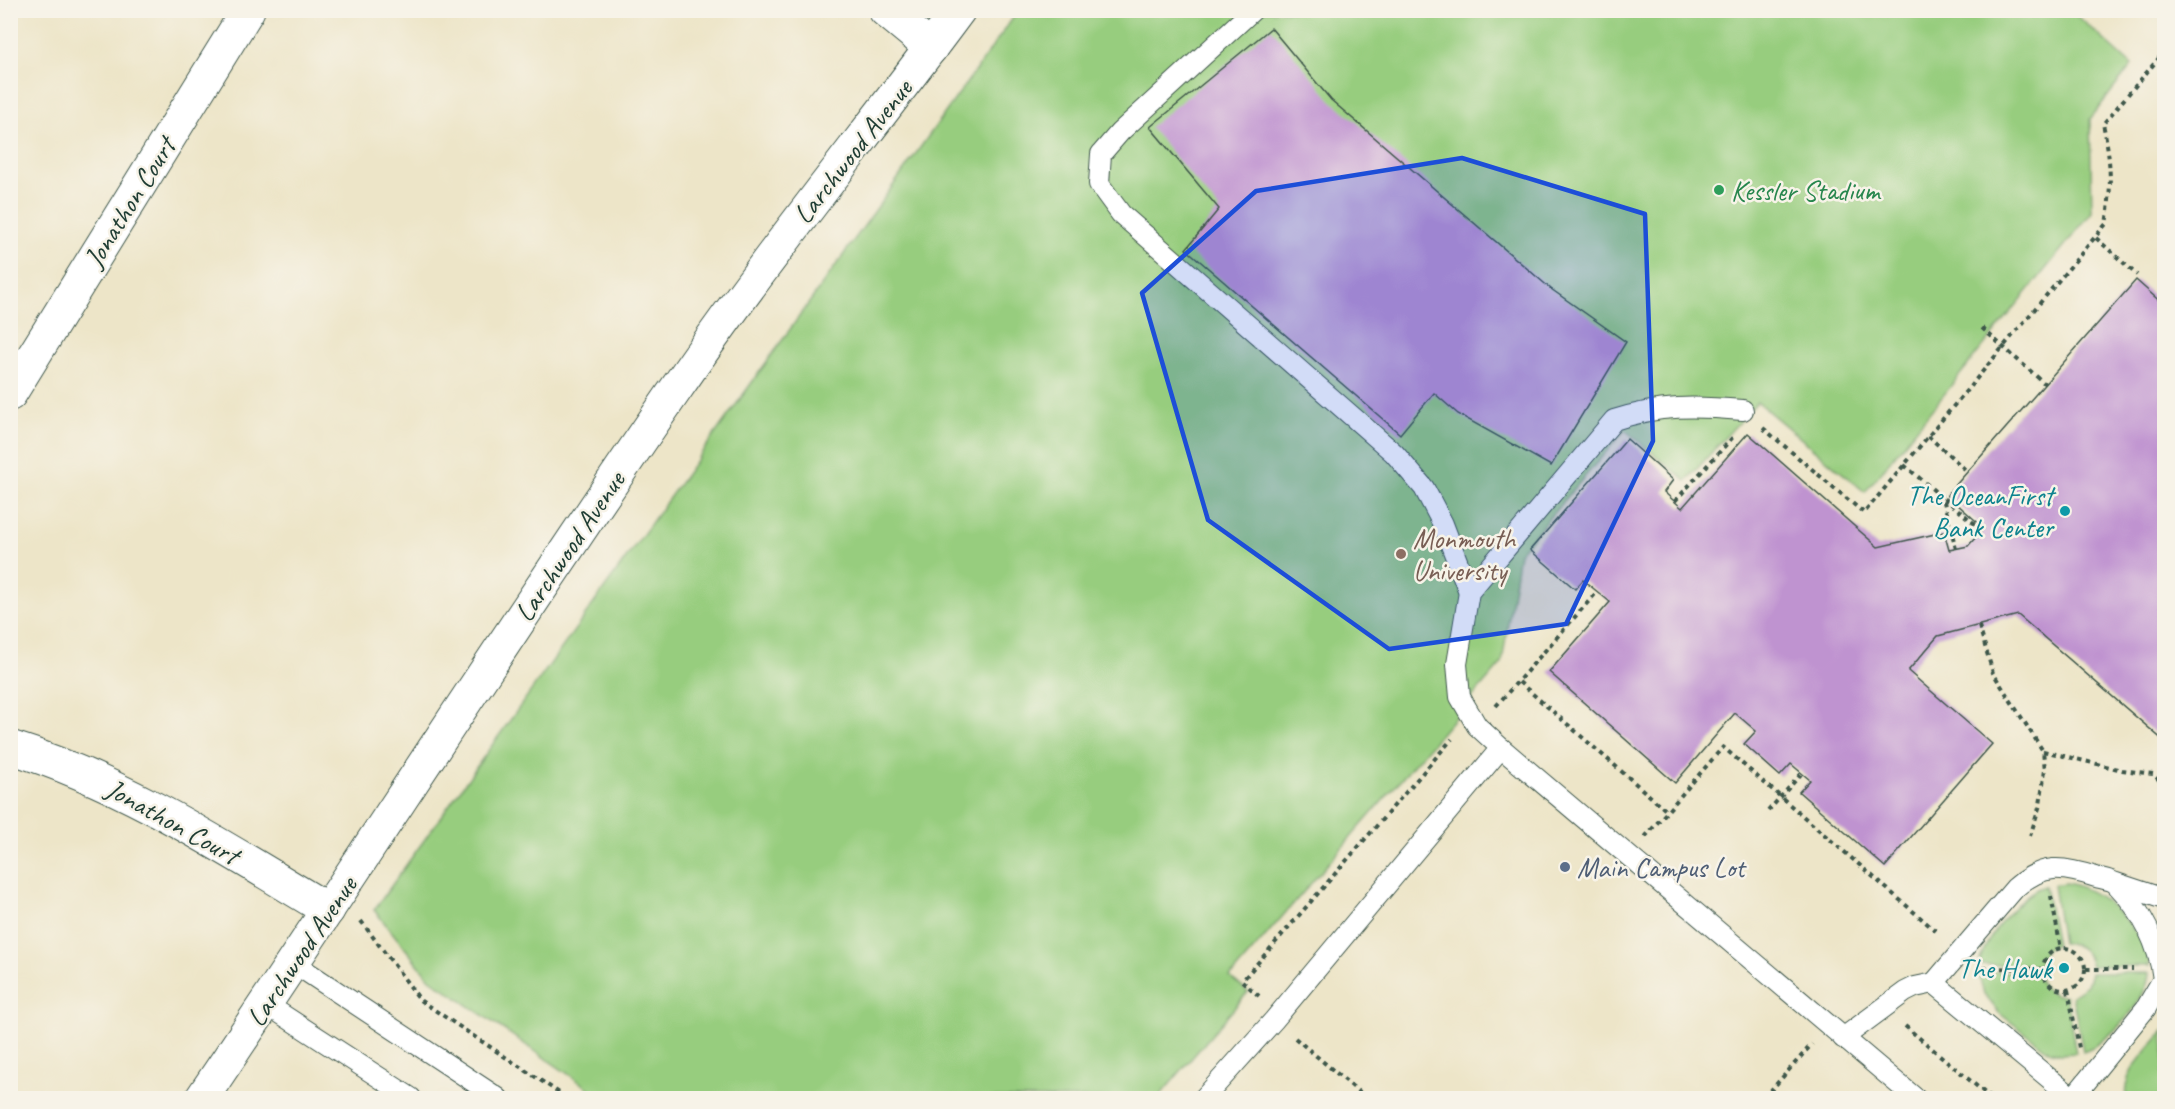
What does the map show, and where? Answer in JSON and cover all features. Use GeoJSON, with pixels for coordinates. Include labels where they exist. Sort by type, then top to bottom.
{"type":"FeatureCollection","features":[{"type":"Feature","properties":{"kind":"street","name":"Jonathon Court"},"geometry":{"type":"LineString","coordinates":[[10,394],[248,10]]}},
{"type":"Feature","properties":{"kind":"street"},"geometry":{"type":"LineString","coordinates":[[885,10],[931,48]]}},
{"type":"Feature","properties":{"kind":"street","name":"Larchwood Avenue"},"geometry":{"type":"LineString","coordinates":[[202,1098],[467,697],[677,387],[779,245],[959,10]]}},
{"type":"Feature","properties":{"kind":"street","name":"Jonathon Court"},"geometry":{"type":"LineString","coordinates":[[10,747],[102,781],[333,903]]}},
{"type":"Feature","properties":{"kind":"lane"},"geometry":{"type":"LineString","coordinates":[[1252,10],[1120,132],[1101,154],[1099,184],[1121,214],[1394,453],[1424,488],[1443,524],[1469,592]]}},
{"type":"Feature","properties":{"kind":"lane"},"geometry":{"type":"LineString","coordinates":[[1747,414],[1688,405],[1644,410],[1614,420],[1469,592],[1456,664],[1460,697],[1478,726],[1501,748],[1915,1098]]}},
{"type":"Feature","properties":{"kind":"lane"},"geometry":{"type":"LineString","coordinates":[[1204,1098],[1274,1020],[1501,748]]}},
{"type":"Feature","properties":{"kind":"lane"},"geometry":{"type":"LineString","coordinates":[[1843,1038],[1905,992],[1915,987],[1934,983],[2015,888],[2028,877],[2044,870],[2068,868],[2164,899]]}},
{"type":"Feature","properties":{"kind":"lane"},"geometry":{"type":"LineString","coordinates":[[1934,983],[2073,1098],[2146,1008],[2164,979],[2155,942],[2116,883]]}},
{"type":"Feature","properties":{"kind":"lane"},"geometry":{"type":"LineString","coordinates":[[292,962],[498,1098]]}},
{"type":"Feature","properties":{"kind":"lane"},"geometry":{"type":"LineString","coordinates":[[266,1004],[411,1098]]}},
{"type":"Feature","properties":{"kind":"path"},"geometry":{"type":"LineString","coordinates":[[1675,501],[1747,414],[1864,513],[2106,224],[2111,194],[2108,146],[2103,124],[2164,52]]}},
{"type":"Feature","properties":{"kind":"path"},"geometry":{"type":"LineString","coordinates":[[2096,238],[2138,275]]}},
{"type":"Feature","properties":{"kind":"path"},"geometry":{"type":"LineString","coordinates":[[1982,328],[2045,384]]}},
{"type":"Feature","properties":{"kind":"path"},"geometry":{"type":"LineString","coordinates":[[1928,436],[1968,472]]}},
{"type":"Feature","properties":{"kind":"path"},"geometry":{"type":"LineString","coordinates":[[1904,465],[1982,530]]}},
{"type":"Feature","properties":{"kind":"path"},"geometry":{"type":"LineString","coordinates":[[1943,498],[1956,549]]}},
{"type":"Feature","properties":{"kind":"path"},"geometry":{"type":"LineString","coordinates":[[1366,1098],[1256,1004],[1262,998],[1242,981],[1452,739],[1478,726],[1597,592]]}},
{"type":"Feature","properties":{"kind":"path"},"geometry":{"type":"LineString","coordinates":[[1979,626],[1993,673],[2043,751],[2045,770],[2040,805],[2030,836]]}},
{"type":"Feature","properties":{"kind":"path"},"geometry":{"type":"LineString","coordinates":[[1519,682],[1668,812]]}},
{"type":"Feature","properties":{"kind":"path"},"geometry":{"type":"LineString","coordinates":[[1629,856],[1723,747],[1937,932]]}},
{"type":"Feature","properties":{"kind":"path"},"geometry":{"type":"LineString","coordinates":[[2043,751],[2122,770],[2153,774],[2164,785]]}},
{"type":"Feature","properties":{"kind":"path"},"geometry":{"type":"LineString","coordinates":[[1768,811],[1802,773]]}},
{"type":"Feature","properties":{"kind":"path"},"geometry":{"type":"LineString","coordinates":[[2048,886],[2061,949]]}},
{"type":"Feature","properties":{"kind":"path"},"geometry":{"type":"LineString","coordinates":[[333,903],[358,916],[421,1001],[567,1098]]}},
{"type":"Feature","properties":{"kind":"path"},"geometry":{"type":"LineString","coordinates":[[2061,949],[2076,952],[2086,969],[2081,983],[2068,990],[2050,986],[2043,969],[2051,952],[2061,949]]}},
{"type":"Feature","properties":{"kind":"path"},"geometry":{"type":"LineString","coordinates":[[1978,968],[2043,969]]}},
{"type":"Feature","properties":{"kind":"path"},"geometry":{"type":"LineString","coordinates":[[2086,969],[2139,969]]}},
{"type":"Feature","properties":{"kind":"path"},"geometry":{"type":"LineString","coordinates":[[2068,990],[2080,1053]]}},
{"type":"Feature","properties":{"kind":"path"},"geometry":{"type":"LineString","coordinates":[[1898,1020],[1991,1098]]}},
{"type":"Feature","properties":{"kind":"path"},"geometry":{"type":"LineString","coordinates":[[1764,1098],[1814,1041]]}},
{"type":"Feature","properties":{"kind":"highlighted area"},"geometry":{"type":"Polygon","coordinates":[[[1462,158],[1645,214],[1653,441],[1566,624],[1389,649],[1208,520],[1142,293],[1256,191],[1462,158]]]}},
{"type":"Feature","properties":{"kind":"green space","name":"Monmouth University"},"geometry":{"type":"Polygon","coordinates":[[[1018,11],[2072,11],[2132,65],[2090,119],[2092,212],[1865,492],[1757,402],[1686,481],[1625,430],[1519,553],[1502,663],[1230,977],[1248,992],[1158,1098],[603,1098],[430,979],[374,910],[1018,11]]]}},
{"type":"Feature","properties":{"kind":"green space"},"geometry":{"type":"Polygon","coordinates":[[[2065,883],[2092,892],[2119,913],[2140,939],[2149,966],[2091,966],[2081,948],[2073,944],[2062,943],[2053,885],[2065,883]]]}},
{"type":"Feature","properties":{"kind":"green space"},"geometry":{"type":"Polygon","coordinates":[[[2045,886],[2056,944],[2045,950],[2038,965],[1979,965],[1987,943],[2014,907],[2035,890],[2045,886]]]}},
{"type":"Feature","properties":{"kind":"green space"},"geometry":{"type":"Polygon","coordinates":[[[1978,972],[2038,972],[2047,990],[2066,996],[2076,1053],[2060,1054],[2049,1051],[1999,1013],[1984,994],[1978,972]]]}},
{"type":"Feature","properties":{"kind":"green space"},"geometry":{"type":"Polygon","coordinates":[[[2091,973],[2149,973],[2142,996],[2125,1020],[2104,1040],[2083,1051],[2072,995],[2087,985],[2091,973]]]}},
{"type":"Feature","properties":{"kind":"green space"},"geometry":{"type":"Polygon","coordinates":[[[2164,1031],[2164,1070],[2162,1073],[2164,1075],[2164,1098],[2126,1098],[2126,1088],[2132,1070],[2164,1031]]]}},
{"type":"Feature","properties":{"kind":"building"},"geometry":{"type":"Polygon","coordinates":[[[1271,28],[1331,100],[1551,289],[1626,342],[1551,466],[1458,414],[1434,393],[1400,434],[1186,249],[1219,209],[1150,127],[1271,28]]]}},
{"type":"Feature","properties":{"kind":"building"},"geometry":{"type":"Polygon","coordinates":[[[2136,280],[2164,305],[2164,741],[2018,615],[1938,636],[1908,671],[1992,744],[1885,867],[1799,792],[1810,780],[1791,764],[1780,776],[1744,744],[1756,731],[1735,713],[1675,783],[1549,672],[1610,602],[1583,580],[1575,589],[1530,550],[1627,439],[1673,480],[1664,492],[1682,508],[1748,433],[1878,547],[1944,532],[1949,550],[1968,546],[1984,528],[1947,495],[2136,280]]]}},
{"type":"Feature","properties":{"kind":"place","name":"Kessler Stadium"},"geometry":{"type":"Point","coordinates":[1719,190]}},
{"type":"Feature","properties":{"kind":"place","name":"The OceanFirst Bank Center"},"geometry":{"type":"Point","coordinates":[2065,511]}},
{"type":"Feature","properties":{"kind":"place","name":"Monmouth University"},"geometry":{"type":"Point","coordinates":[1401,554]}},
{"type":"Feature","properties":{"kind":"place","name":"Main Campus Lot"},"geometry":{"type":"Point","coordinates":[1565,867]}},
{"type":"Feature","properties":{"kind":"place","name":"The Hawk"},"geometry":{"type":"Point","coordinates":[2064,968]}}]}
